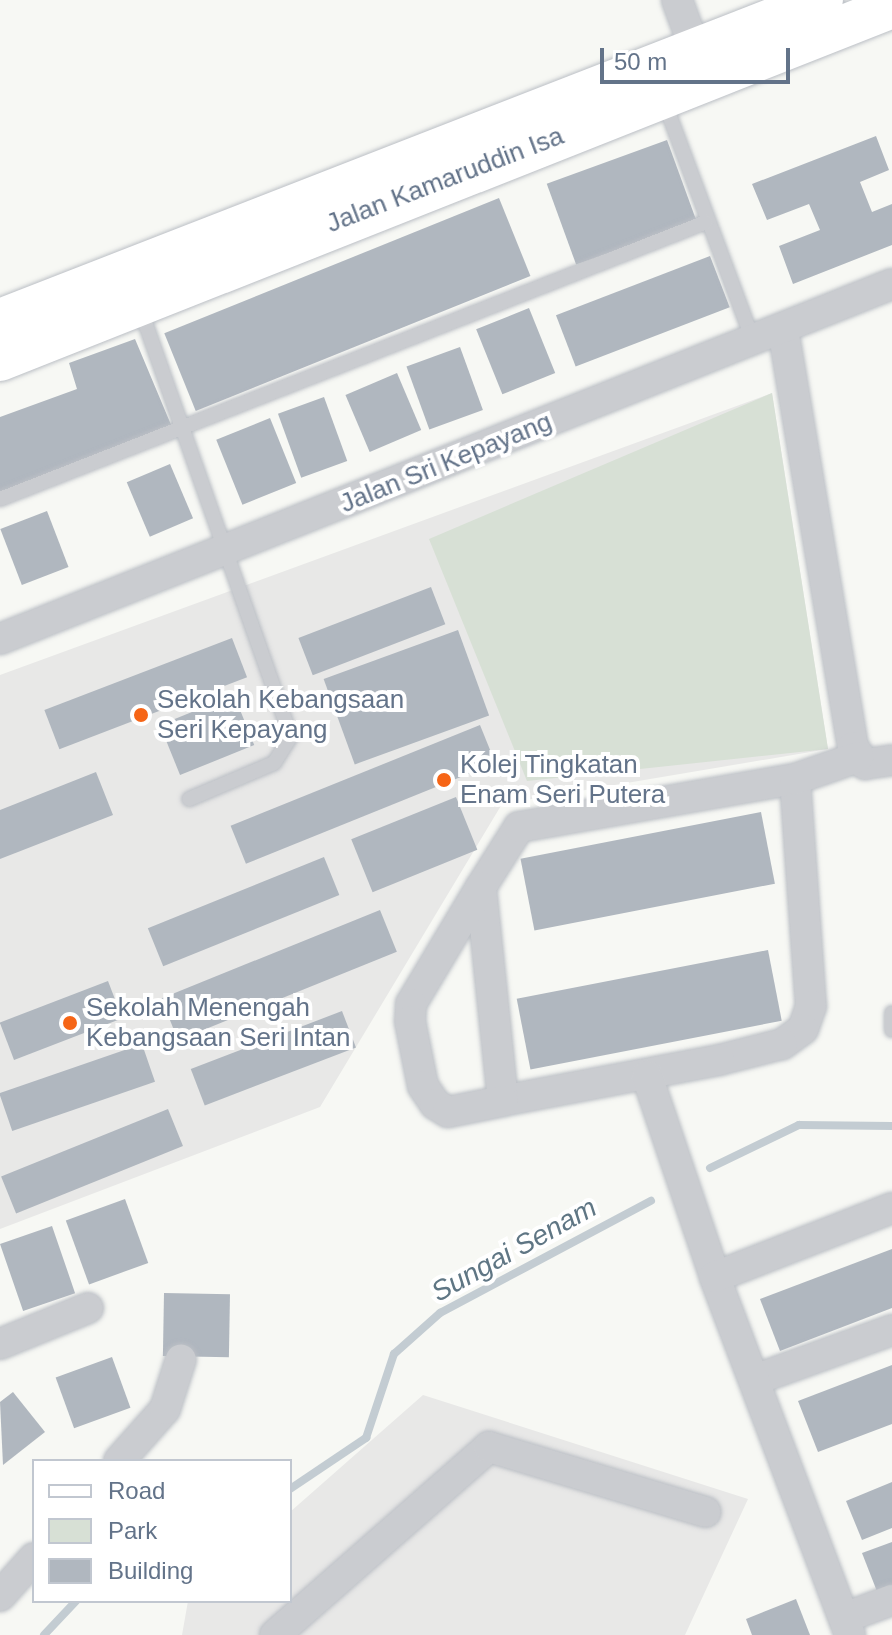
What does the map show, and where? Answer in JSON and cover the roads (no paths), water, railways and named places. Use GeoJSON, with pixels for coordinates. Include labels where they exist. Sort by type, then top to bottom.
{"type":"FeatureCollection","features":[{"type":"Feature","properties":{"kind":"main road","name":"Jalan Kamaruddin Isa"},"geometry":{"type":"LineString","coordinates":[[0,360],[656,81],[695,49],[822,0]]}},
{"type":"Feature","properties":{"kind":"main road","name":"Jalan Kamaruddin Isa"},"geometry":{"type":"LineString","coordinates":[[0,320],[656,81],[892,7]]}},
{"type":"Feature","properties":{"kind":"street"},"geometry":{"type":"LineString","coordinates":[[677,0],[695,49]]}},
{"type":"Feature","properties":{"kind":"street","name":"Jalan Sri Kepayang"},"geometry":{"type":"LineString","coordinates":[[0,639],[892,284]]}},
{"type":"Feature","properties":{"kind":"street"},"geometry":{"type":"LineString","coordinates":[[783,329],[858,757],[865,764],[892,760]]}},
{"type":"Feature","properties":{"kind":"street"},"geometry":{"type":"LineString","coordinates":[[795,779],[811,1006],[803,1029],[782,1044],[647,1076],[448,1112],[435,1104],[423,1086],[410,1021],[416,993],[519,827],[795,779],[858,757]]}},
{"type":"Feature","properties":{"kind":"street"},"geometry":{"type":"LineString","coordinates":[[481,887],[503,1101]]}},
{"type":"Feature","properties":{"kind":"street"},"geometry":{"type":"LineString","coordinates":[[647,1076],[715,1277],[847,1627],[892,1600]]}},
{"type":"Feature","properties":{"kind":"street"},"geometry":{"type":"LineString","coordinates":[[715,1277],[892,1208]]}},
{"type":"Feature","properties":{"kind":"street"},"geometry":{"type":"LineString","coordinates":[[0,1344],[88,1308]]}},
{"type":"Feature","properties":{"kind":"street"},"geometry":{"type":"LineString","coordinates":[[754,1380],[892,1330]]}},
{"type":"Feature","properties":{"kind":"street"},"geometry":{"type":"LineString","coordinates":[[121,1459],[165,1409],[181,1359]]}},
{"type":"Feature","properties":{"kind":"street"},"geometry":{"type":"LineString","coordinates":[[275,1635],[489,1447],[705,1512]]}},
{"type":"Feature","properties":{"kind":"street"},"geometry":{"type":"LineString","coordinates":[[0,1596],[32,1560]]}},
{"type":"Feature","properties":{"kind":"lane"},"geometry":{"type":"LineString","coordinates":[[656,81],[706,222],[753,341]]}},
{"type":"Feature","properties":{"kind":"lane"},"geometry":{"type":"LineString","coordinates":[[0,499],[706,222]]}},
{"type":"Feature","properties":{"kind":"lane"},"geometry":{"type":"LineString","coordinates":[[137,300],[177,428],[226,550],[291,736],[274,763],[189,799]]}},
{"type":"Feature","properties":{"kind":"lane"},"geometry":{"type":"LineString","coordinates":[[892,1013],[892,1030]]}},
{"type":"Feature","properties":{"kind":"waterway","name":"Sungai Senam"},"geometry":{"type":"LineString","coordinates":[[710,1168],[799,1125],[892,1126]]}},
{"type":"Feature","properties":{"kind":"waterway","name":"Sungai Senam"},"geometry":{"type":"LineString","coordinates":[[292,1488],[366,1438],[394,1354],[440,1313],[651,1201]]}},
{"type":"Feature","properties":{"kind":"waterway","name":"Sungai Senam"},"geometry":{"type":"LineString","coordinates":[[44,1635],[74,1603]]}},
{"type":"Feature","properties":{"kind":"place","name":"Sekolah Kebangsaan Seri Kepayang"},"geometry":{"type":"Point","coordinates":[141,715]}},
{"type":"Feature","properties":{"kind":"place","name":"Kolej Tingkatan Enam Seri Putera"},"geometry":{"type":"Point","coordinates":[444,780]}},
{"type":"Feature","properties":{"kind":"place","name":"Sekolah Menengah Kebangsaan Seri Intan"},"geometry":{"type":"Point","coordinates":[70,1023]}}]}
